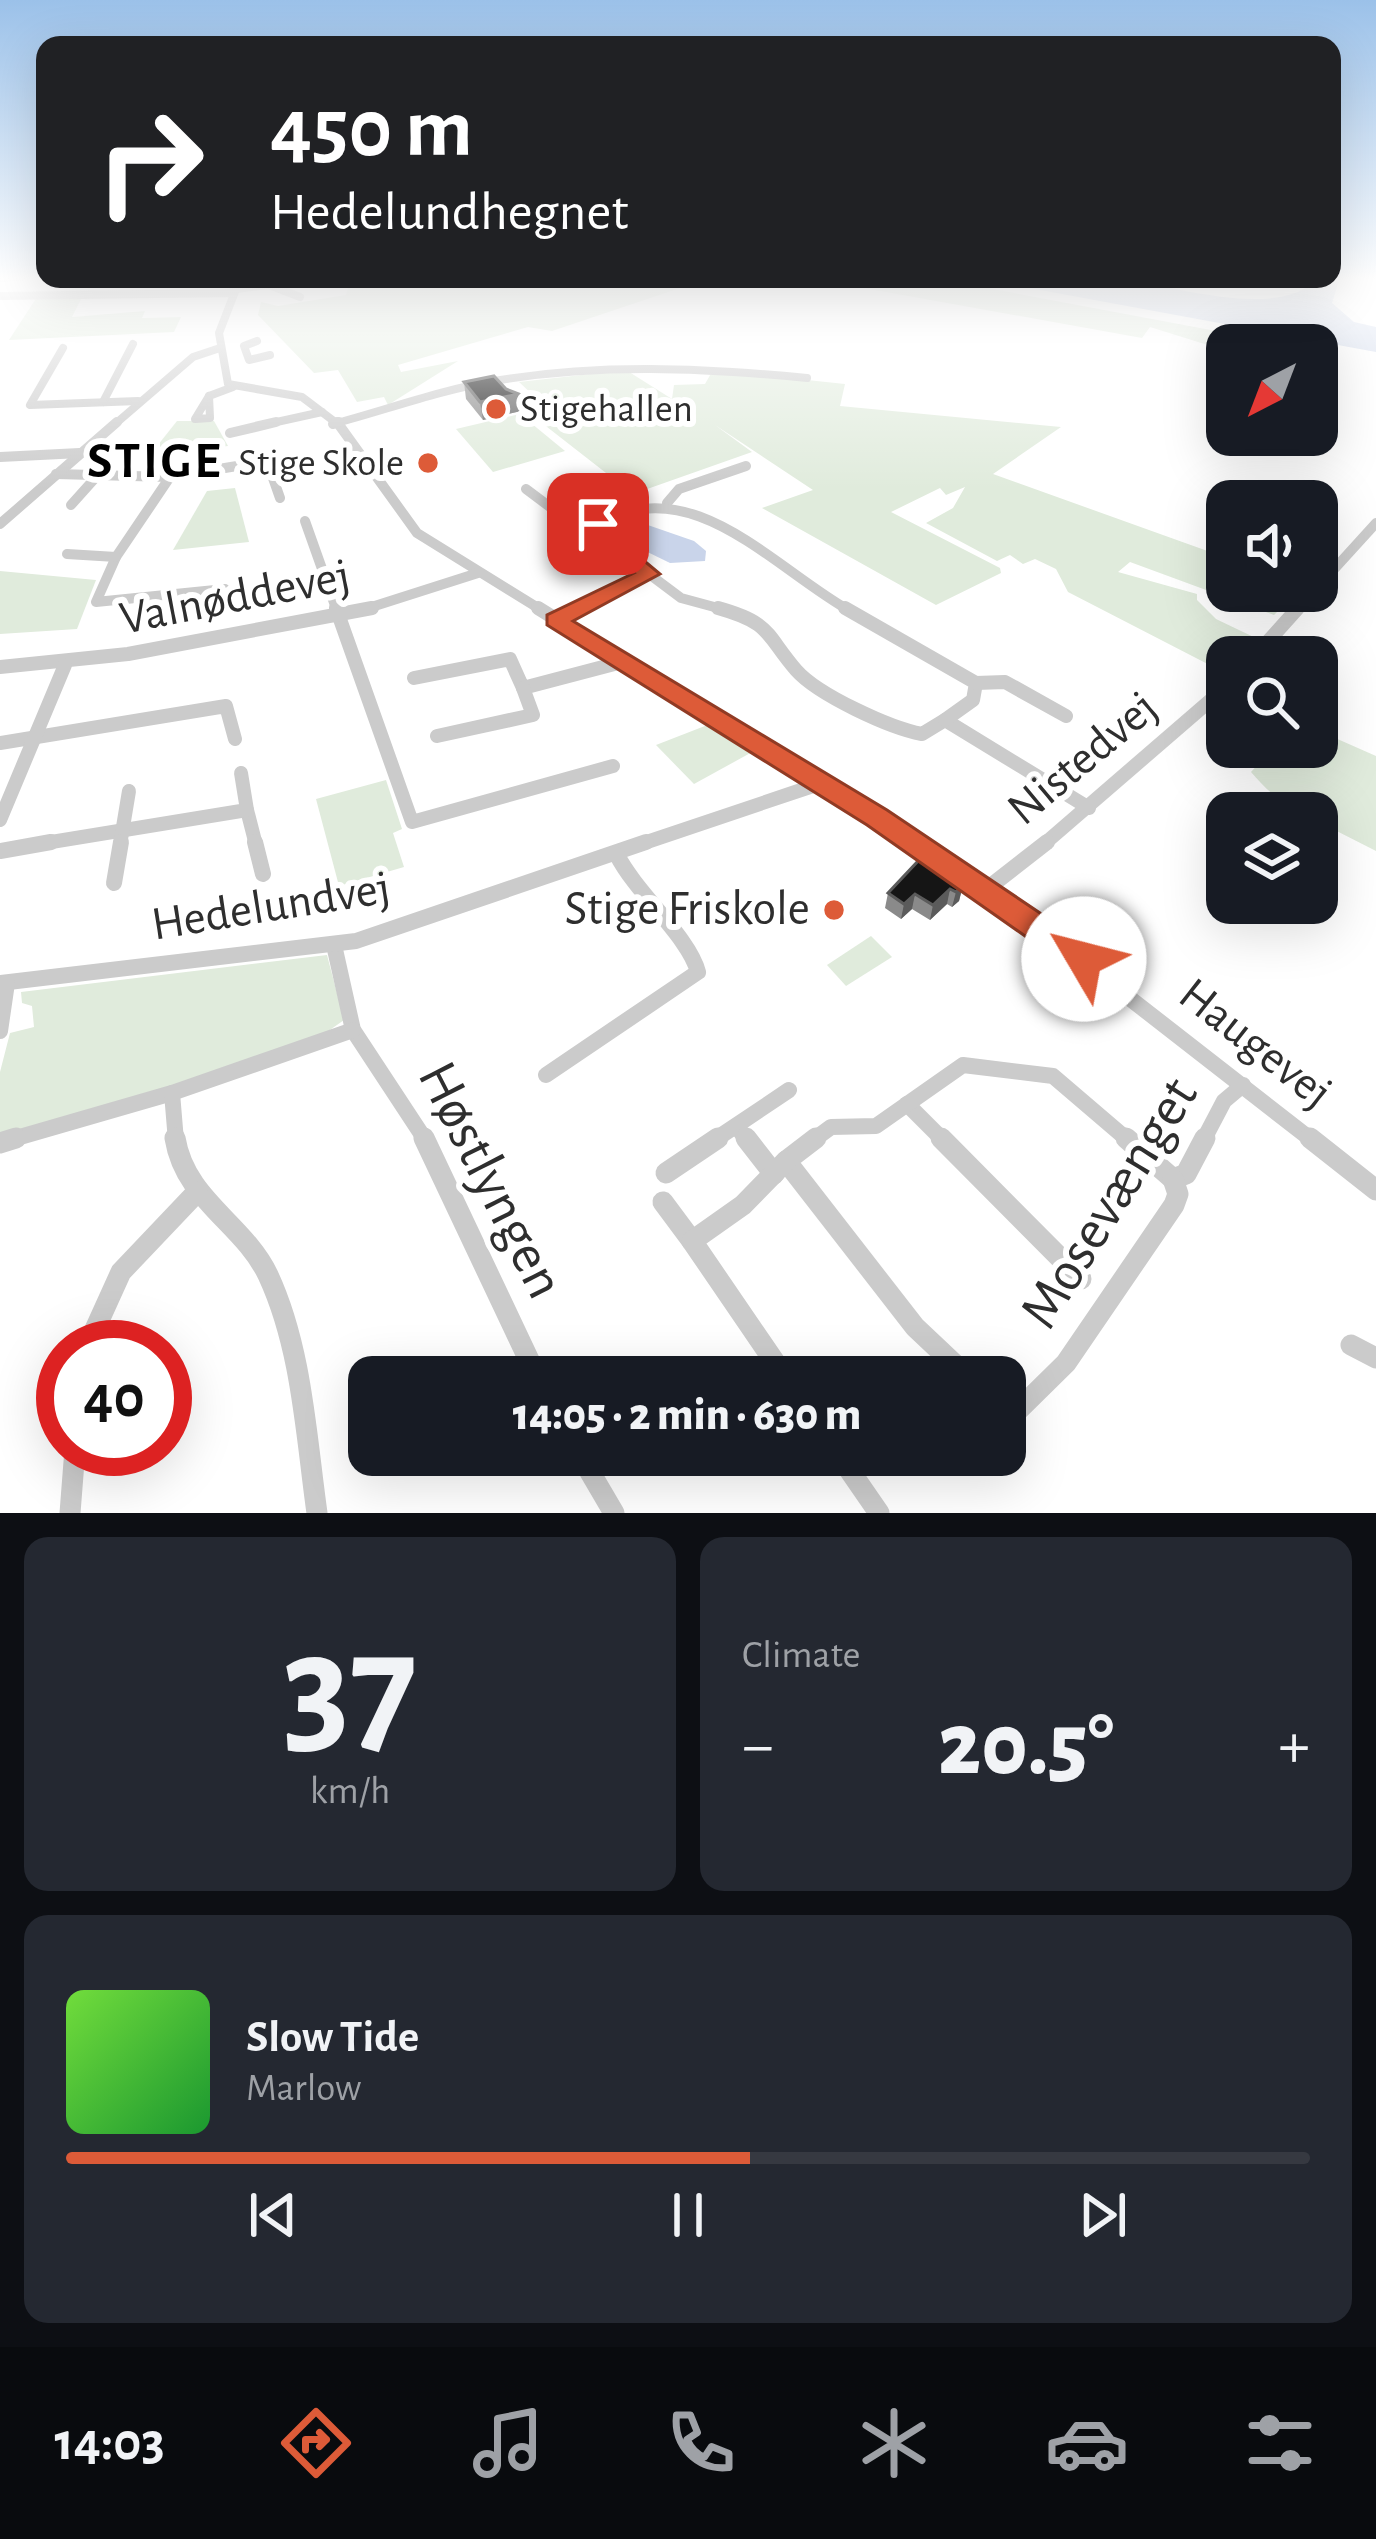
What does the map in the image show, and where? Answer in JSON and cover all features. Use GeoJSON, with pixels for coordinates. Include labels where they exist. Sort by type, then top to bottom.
{"type":"FeatureCollection","features":[{"type":"Feature","properties":{"kind":"street"},"geometry":{"type":"LineString","coordinates":[[62,348],[30,405],[139,401]]}},
{"type":"Feature","properties":{"kind":"street"},"geometry":{"type":"LineString","coordinates":[[103,402],[131,348]]}},
{"type":"Feature","properties":{"kind":"street"},"geometry":{"type":"LineString","coordinates":[[0,524],[193,357],[220,348],[224,381],[233,387],[298,395],[322,412]]}},
{"type":"Feature","properties":{"kind":"street"},"geometry":{"type":"LineString","coordinates":[[246,348],[249,360]]}},
{"type":"Feature","properties":{"kind":"street"},"geometry":{"type":"LineString","coordinates":[[222,365],[270,355]]}},
{"type":"Feature","properties":{"kind":"street"},"geometry":{"type":"LineString","coordinates":[[333,424],[490,381],[569,371],[680,366],[807,378]]}},
{"type":"Feature","properties":{"kind":"street"},"geometry":{"type":"LineString","coordinates":[[209,396],[233,387]]}},
{"type":"Feature","properties":{"kind":"street"},"geometry":{"type":"LineString","coordinates":[[230,433],[322,412]]}},
{"type":"Feature","properties":{"kind":"street","name":"Haugevej"},"geometry":{"type":"LineString","coordinates":[[322,412],[353,444],[401,518],[478,573],[988,888],[1376,1190]]}},
{"type":"Feature","properties":{"kind":"street"},"geometry":{"type":"LineString","coordinates":[[0,457],[80,453]]}},
{"type":"Feature","properties":{"kind":"street"},"geometry":{"type":"LineString","coordinates":[[56,474],[170,477],[267,460],[280,498]]}},
{"type":"Feature","properties":{"kind":"street"},"geometry":{"type":"LineString","coordinates":[[526,489],[557,510],[600,522],[631,508],[664,503],[679,489],[746,466]]}},
{"type":"Feature","properties":{"kind":"street"},"geometry":{"type":"LineString","coordinates":[[71,505],[97,476]]}},
{"type":"Feature","properties":{"kind":"street"},"geometry":{"type":"LineString","coordinates":[[170,477],[116,557],[96,602],[206,585],[225,589]]}},
{"type":"Feature","properties":{"kind":"street"},"geometry":{"type":"LineString","coordinates":[[664,503],[742,542],[976,683],[1005,682],[1066,716]]}},
{"type":"Feature","properties":{"kind":"street"},"geometry":{"type":"LineString","coordinates":[[305,521],[412,822],[613,766]]}},
{"type":"Feature","properties":{"kind":"street"},"geometry":{"type":"LineString","coordinates":[[600,522],[598,532],[680,598],[733,611],[769,631],[798,673],[894,729],[922,734],[974,700],[976,683]]}},
{"type":"Feature","properties":{"kind":"street"},"geometry":{"type":"LineString","coordinates":[[1338,565],[1376,523]]}},
{"type":"Feature","properties":{"kind":"street"},"geometry":{"type":"LineString","coordinates":[[68,554],[116,557]]}},
{"type":"Feature","properties":{"kind":"street","name":"Valnøddevej"},"geometry":{"type":"LineString","coordinates":[[0,667],[65,664],[338,616],[402,602],[478,573]]}},
{"type":"Feature","properties":{"kind":"street"},"geometry":{"type":"LineString","coordinates":[[556,620],[649,574]]}},
{"type":"Feature","properties":{"kind":"street"},"geometry":{"type":"LineString","coordinates":[[1273,636],[1295,612]]}},
{"type":"Feature","properties":{"kind":"street"},"geometry":{"type":"LineString","coordinates":[[414,678],[510,659],[533,716],[437,736]]}},
{"type":"Feature","properties":{"kind":"street"},"geometry":{"type":"LineString","coordinates":[[523,688],[622,662]]}},
{"type":"Feature","properties":{"kind":"street"},"geometry":{"type":"LineString","coordinates":[[0,820],[65,664]]}},
{"type":"Feature","properties":{"kind":"street","name":"Nistedvej"},"geometry":{"type":"LineString","coordinates":[[988,888],[1089,808],[1206,705]]}},
{"type":"Feature","properties":{"kind":"street"},"geometry":{"type":"LineString","coordinates":[[0,743],[226,706],[235,739]]}},
{"type":"Feature","properties":{"kind":"street"},"geometry":{"type":"LineString","coordinates":[[946,720],[1089,808]]}},
{"type":"Feature","properties":{"kind":"street"},"geometry":{"type":"LineString","coordinates":[[242,772],[263,874]]}},
{"type":"Feature","properties":{"kind":"street","name":"Hedelundvej"},"geometry":{"type":"LineString","coordinates":[[3,983],[334,945],[385,934],[820,784]]}},
{"type":"Feature","properties":{"kind":"street"},"geometry":{"type":"LineString","coordinates":[[114,883],[129,791]]}},
{"type":"Feature","properties":{"kind":"street"},"geometry":{"type":"LineString","coordinates":[[0,851],[247,809]]}},
{"type":"Feature","properties":{"kind":"street"},"geometry":{"type":"LineString","coordinates":[[546,1075],[698,972],[694,957],[634,888],[617,855]]}},
{"type":"Feature","properties":{"kind":"street","name":"Høstlyngen"},"geometry":{"type":"LineString","coordinates":[[334,945],[353,1030],[427,1143],[527,1356]]}},
{"type":"Feature","properties":{"kind":"street"},"geometry":{"type":"LineString","coordinates":[[0,1031],[3,983]]}},
{"type":"Feature","properties":{"kind":"street","name":"Høstlyngen"},"geometry":{"type":"LineString","coordinates":[[0,1143],[172,1093],[353,1030]]}},
{"type":"Feature","properties":{"kind":"street"},"geometry":{"type":"LineString","coordinates":[[692,1241],[743,1205],[780,1167],[831,1127],[876,1126],[963,1065],[1053,1076],[1173,1179]]}},
{"type":"Feature","properties":{"kind":"street","name":"Mosevænget"},"geometry":{"type":"LineString","coordinates":[[1026,1403],[1066,1363],[1174,1205],[1173,1179],[1186,1174],[1224,1101],[1243,1084]]}},
{"type":"Feature","properties":{"kind":"street"},"geometry":{"type":"LineString","coordinates":[[665,1173],[789,1090]]}},
{"type":"Feature","properties":{"kind":"street"},"geometry":{"type":"LineString","coordinates":[[172,1093],[177,1150],[197,1192],[243,1237],[269,1279],[299,1394],[317,1513]]}},
{"type":"Feature","properties":{"kind":"street"},"geometry":{"type":"LineString","coordinates":[[908,1104],[1081,1279]]}},
{"type":"Feature","properties":{"kind":"street"},"geometry":{"type":"LineString","coordinates":[[736,1126],[780,1167],[915,1327],[946,1356]]}},
{"type":"Feature","properties":{"kind":"street"},"geometry":{"type":"LineString","coordinates":[[99,1320],[121,1272],[197,1192]]}},
{"type":"Feature","properties":{"kind":"street"},"geometry":{"type":"LineString","coordinates":[[663,1202],[771,1356]]}},
{"type":"Feature","properties":{"kind":"street"},"geometry":{"type":"LineString","coordinates":[[1352,1345],[1376,1358]]}},
{"type":"Feature","properties":{"kind":"street"},"geometry":{"type":"LineString","coordinates":[[70,1513],[73,1476]]}},
{"type":"Feature","properties":{"kind":"street"},"geometry":{"type":"LineString","coordinates":[[592,1476],[614,1513]]}},
{"type":"Feature","properties":{"kind":"street"},"geometry":{"type":"LineString","coordinates":[[853,1476],[879,1513]]}},
{"type":"Feature","properties":{"kind":"green space"},"geometry":{"type":"Polygon","coordinates":[[[289,348],[458,348],[398,365],[401,372],[458,361],[388,405],[384,397],[357,402],[338,370],[314,373],[289,348]]]}},
{"type":"Feature","properties":{"kind":"green space"},"geometry":{"type":"Polygon","coordinates":[[[626,370],[672,399],[674,385],[705,384],[713,370],[845,384],[840,406],[1061,427],[993,474],[1206,550],[1206,590],[1130,562],[1118,572],[1197,594],[1206,612],[1252,636],[1206,636],[1206,663],[1068,592],[1056,569],[1035,559],[1023,564],[1010,555],[997,561],[926,523],[953,508],[965,487],[946,495],[940,488],[891,512],[1000,568],[1001,573],[936,605],[762,508],[813,490],[715,425],[752,452],[633,494],[515,402],[534,396],[519,382],[626,370]]]}},
{"type":"Feature","properties":{"kind":"green space"},"geometry":{"type":"Polygon","coordinates":[[[520,414],[565,451],[493,472],[456,429],[520,414]]]}},
{"type":"Feature","properties":{"kind":"green space"},"geometry":{"type":"Polygon","coordinates":[[[177,421],[214,421],[228,446],[150,455],[177,421]]]}},
{"type":"Feature","properties":{"kind":"green space"},"geometry":{"type":"Polygon","coordinates":[[[235,488],[249,542],[173,550],[207,491],[235,488]]]}},
{"type":"Feature","properties":{"kind":"green space"},"geometry":{"type":"Polygon","coordinates":[[[0,571],[96,580],[77,629],[0,634],[0,571]]]}},
{"type":"Feature","properties":{"kind":"green space"},"geometry":{"type":"Polygon","coordinates":[[[710,724],[754,751],[694,784],[656,745],[710,724]]]}},
{"type":"Feature","properties":{"kind":"green space"},"geometry":{"type":"Polygon","coordinates":[[[1338,739],[1376,756],[1376,851],[1338,832],[1338,792],[1271,792],[1251,772],[1255,768],[1338,768],[1338,739]]]}},
{"type":"Feature","properties":{"kind":"green space"},"geometry":{"type":"Polygon","coordinates":[[[386,780],[402,829],[393,833],[404,867],[339,886],[316,799],[386,780]]]}},
{"type":"Feature","properties":{"kind":"green space"},"geometry":{"type":"Polygon","coordinates":[[[871,936],[892,957],[846,986],[827,965],[871,936]]]}},
{"type":"Feature","properties":{"kind":"green space"},"geometry":{"type":"Polygon","coordinates":[[[327,955],[344,1020],[310,1044],[0,1138],[0,1072],[10,1033],[34,1027],[32,1006],[22,1003],[21,992],[327,955]]]}},
{"type":"Feature","properties":{"kind":"water"},"geometry":{"type":"Polygon","coordinates":[[[642,523],[694,541],[706,551],[705,561],[670,563],[627,542],[622,529],[642,523]]]}},
{"type":"Feature","properties":{"kind":"building"},"geometry":{"type":"Polygon","coordinates":[[[494,376],[519,394],[480,402],[464,382],[494,376]]]}},
{"type":"Feature","properties":{"kind":"building"},"geometry":{"type":"Polygon","coordinates":[[[920,859],[963,885],[956,892],[950,889],[933,905],[915,894],[904,904],[888,893],[920,859]]]}},
{"type":"Feature","properties":{"kind":"place","name":"Stigehallen"},"geometry":{"type":"Point","coordinates":[496,409]}},
{"type":"Feature","properties":{"kind":"place","name":"Stige Skole"},"geometry":{"type":"Point","coordinates":[428,463]}},
{"type":"Feature","properties":{"kind":"place","name":"Stige Friskole"},"geometry":{"type":"Point","coordinates":[834,910]}},
{"type":"Feature","properties":{"kind":"district","name":"STIGE"},"geometry":{"type":"Point","coordinates":[155,461]}},
{"type":"Feature","properties":{"kind":"route"},"geometry":{"type":"LineString","coordinates":[[598,524],[603,537],[649,574],[556,620],[988,888],[1084,959]]}}]}
